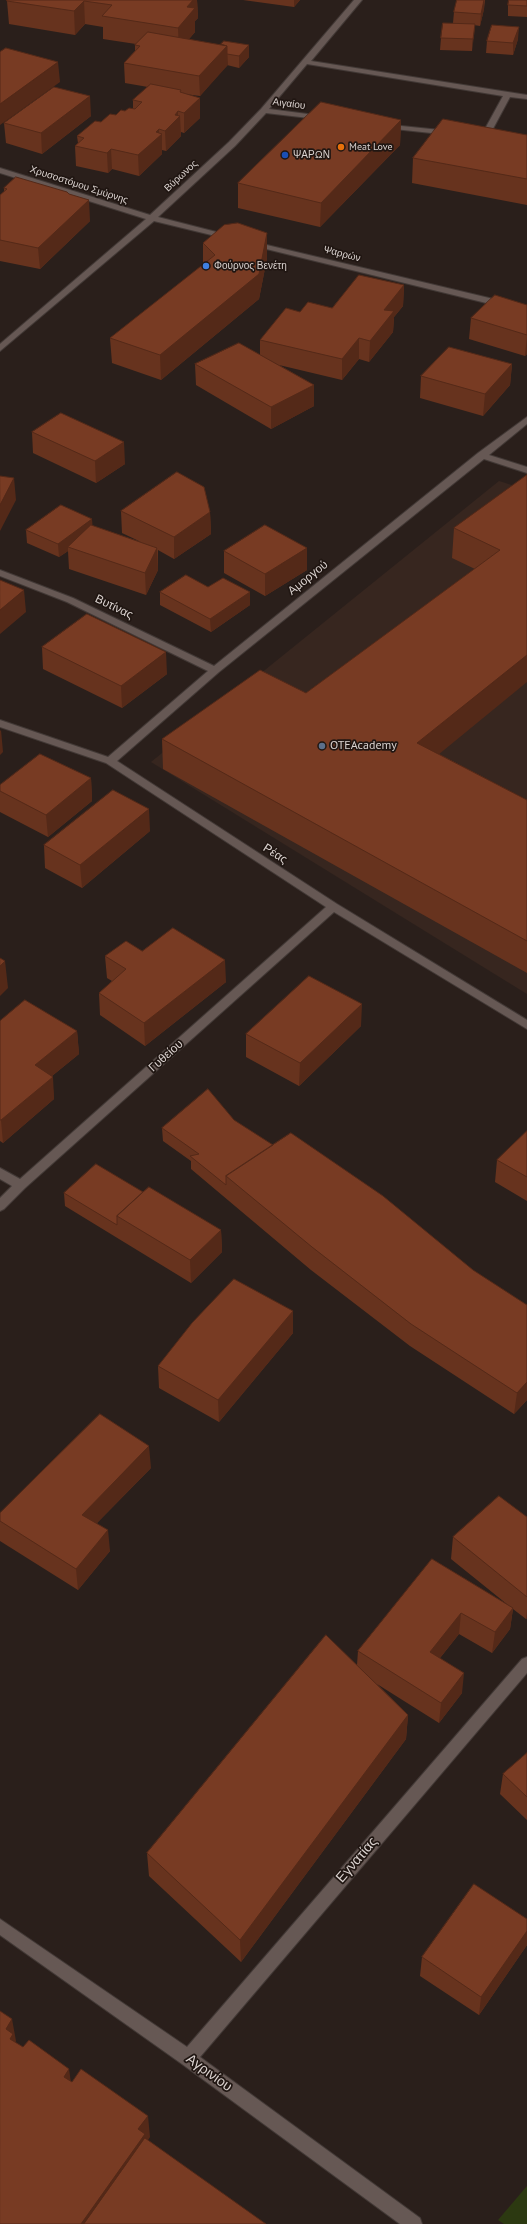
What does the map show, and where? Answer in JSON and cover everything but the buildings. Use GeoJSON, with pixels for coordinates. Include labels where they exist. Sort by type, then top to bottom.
{"type":"FeatureCollection","features":[{"type":"Feature","properties":{"kind":"street","name":"Βύρωνος"},"geometry":{"type":"LineString","coordinates":[[0,348],[151,219],[232,144],[264,111],[358,0]]}},
{"type":"Feature","properties":{"kind":"street"},"geometry":{"type":"LineString","coordinates":[[306,62],[527,98]]}},
{"type":"Feature","properties":{"kind":"street"},"geometry":{"type":"LineString","coordinates":[[484,138],[508,94]]}},
{"type":"Feature","properties":{"kind":"street","name":"Αιγαίου"},"geometry":{"type":"LineString","coordinates":[[264,111],[335,119]]}},
{"type":"Feature","properties":{"kind":"street"},"geometry":{"type":"LineString","coordinates":[[374,124],[461,135]]}},
{"type":"Feature","properties":{"kind":"street","name":"Χρυσοστόμου Σμύρνης"},"geometry":{"type":"LineString","coordinates":[[0,170],[151,219]]}},
{"type":"Feature","properties":{"kind":"street","name":"Ψαρρών"},"geometry":{"type":"LineString","coordinates":[[151,219],[527,310]]}},
{"type":"Feature","properties":{"kind":"street","name":"Αμοργού"},"geometry":{"type":"LineString","coordinates":[[110,761],[215,670],[481,455],[527,420]]}},
{"type":"Feature","properties":{"kind":"street"},"geometry":{"type":"LineString","coordinates":[[481,455],[527,470]]}},
{"type":"Feature","properties":{"kind":"street","name":"Βυτίνας"},"geometry":{"type":"LineString","coordinates":[[0,573],[70,600],[215,670]]}},
{"type":"Feature","properties":{"kind":"street","name":"Ρέας"},"geometry":{"type":"LineString","coordinates":[[0,723],[110,761],[333,907],[527,1025]]}},
{"type":"Feature","properties":{"kind":"street","name":"Γυθείου"},"geometry":{"type":"LineString","coordinates":[[0,1206],[333,907]]}},
{"type":"Feature","properties":{"kind":"street"},"geometry":{"type":"LineString","coordinates":[[0,1174],[21,1186]]}},
{"type":"Feature","properties":{"kind":"street","name":"Εγνατίας"},"geometry":{"type":"LineString","coordinates":[[188,2058],[527,1663]]}},
{"type":"Feature","properties":{"kind":"street","name":"Αγρινίου"},"geometry":{"type":"LineString","coordinates":[[0,1926],[188,2058],[414,2224]]}},
{"type":"Feature","properties":{"kind":"shaded area","name":"OTEAcademy"},"geometry":{"type":"Polygon","coordinates":[[[499,481],[527,490],[527,994],[151,762],[499,481]]]}},
{"type":"Feature","properties":{"kind":"green space"},"geometry":{"type":"Polygon","coordinates":[[[527,2186],[527,2224],[504,2224],[498,2220],[527,2186]]]}},
{"type":"Feature","properties":{"kind":"place","name":"Meat Love"},"geometry":{"type":"Point","coordinates":[341,147]}},
{"type":"Feature","properties":{"kind":"place","name":"ΨΑΡΩΝ"},"geometry":{"type":"Point","coordinates":[285,155]}},
{"type":"Feature","properties":{"kind":"place","name":"Φούρνος Βενέτη"},"geometry":{"type":"Point","coordinates":[206,266]}},
{"type":"Feature","properties":{"kind":"place","name":"OTEAcademy"},"geometry":{"type":"Point","coordinates":[322,746]}}]}
